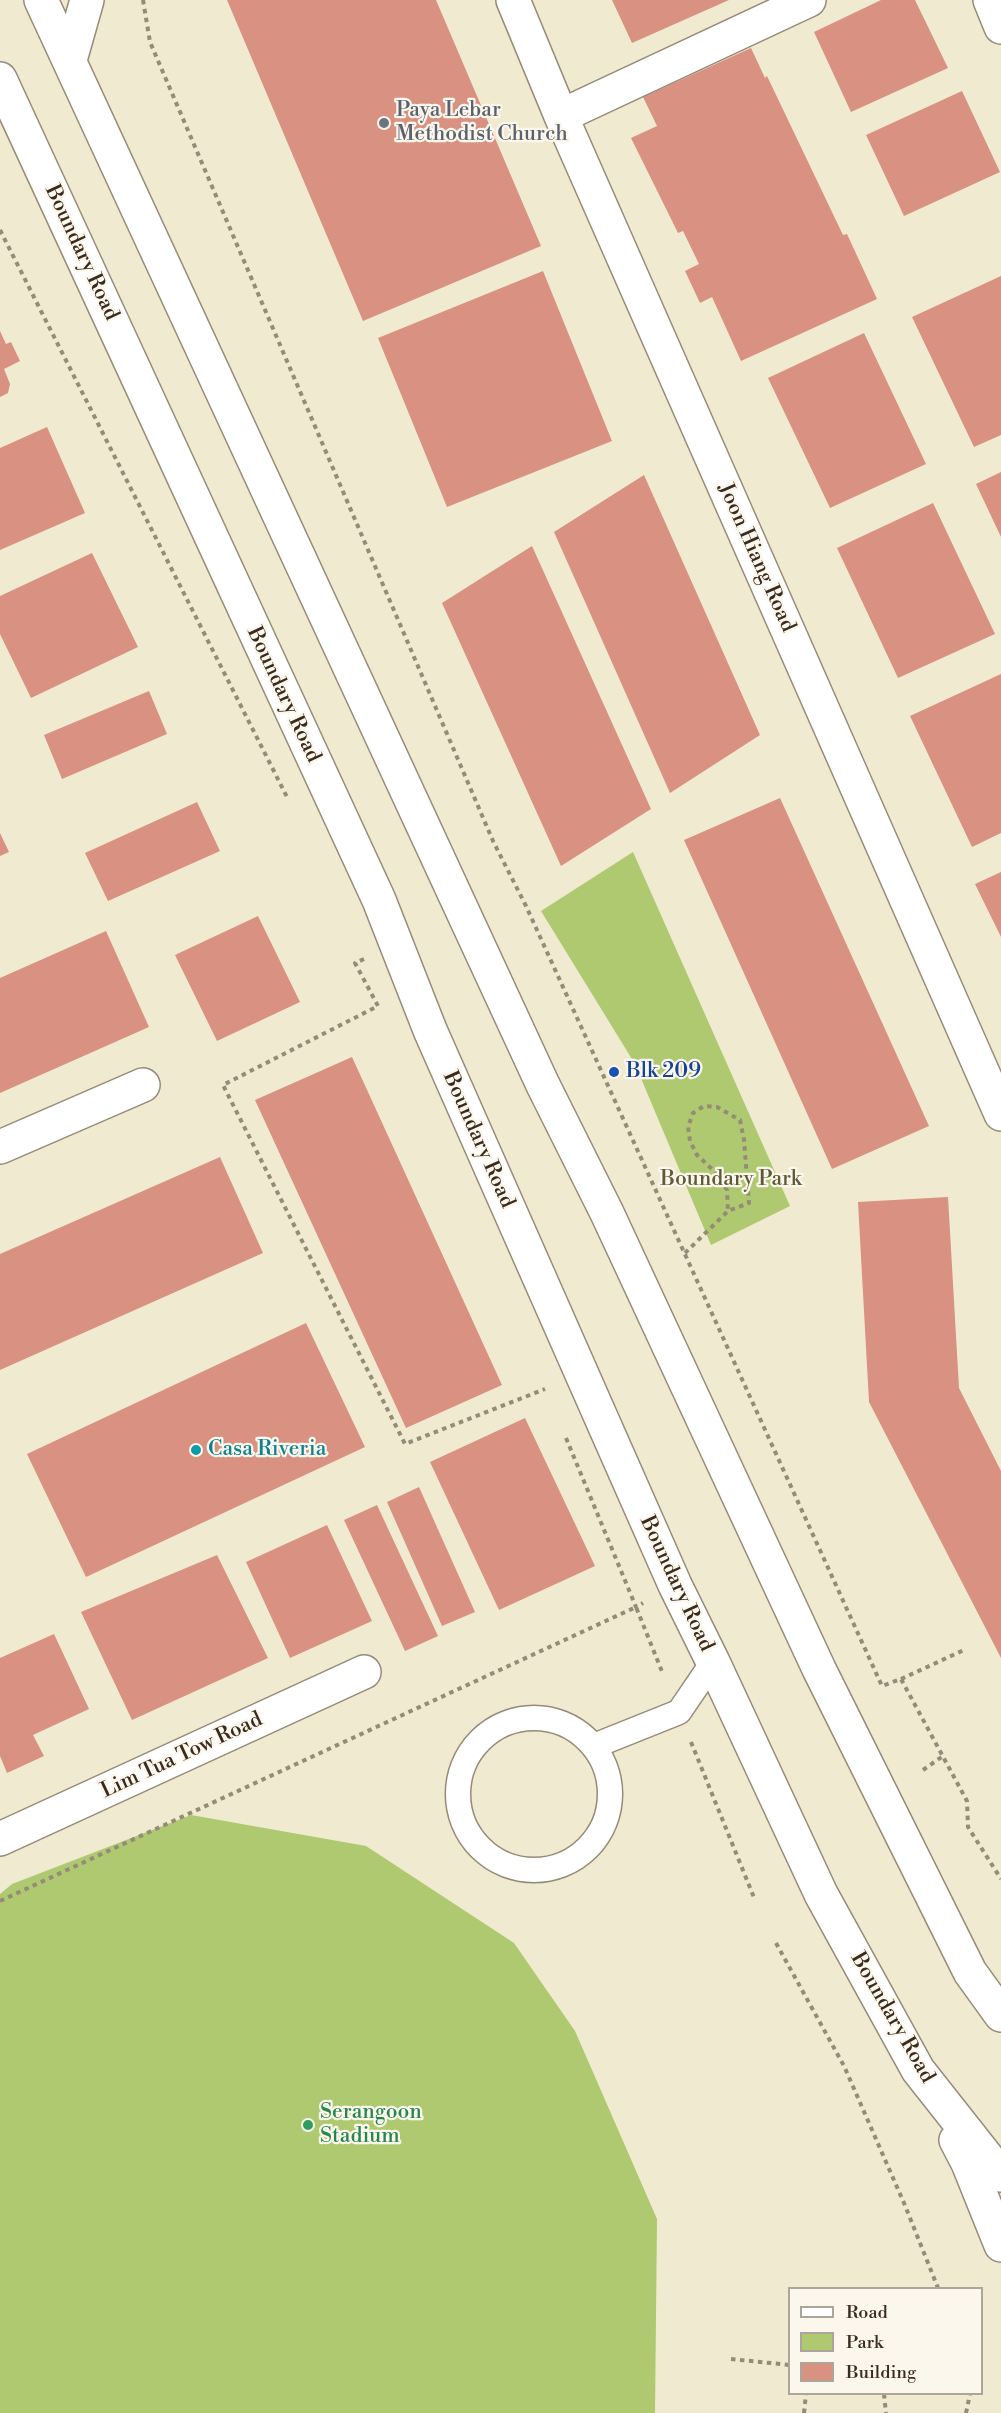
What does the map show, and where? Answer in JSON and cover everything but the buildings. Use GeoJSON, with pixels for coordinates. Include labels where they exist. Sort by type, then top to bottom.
{"type":"FeatureCollection","features":[{"type":"Feature","properties":{"kind":"main road"},"geometry":{"type":"LineString","coordinates":[[41,0],[543,1085],[607,1213],[819,1668],[970,1972],[1001,2015]]}},
{"type":"Feature","properties":{"kind":"main road"},"geometry":{"type":"LineString","coordinates":[[70,60],[87,0]]}},
{"type":"Feature","properties":{"kind":"main road","name":"Joon Hiang Road"},"geometry":{"type":"LineString","coordinates":[[513,0],[561,116],[1001,1114]]}},
{"type":"Feature","properties":{"kind":"main road"},"geometry":{"type":"LineString","coordinates":[[561,116],[809,0]]}},
{"type":"Feature","properties":{"kind":"main road"},"geometry":{"type":"LineString","coordinates":[[990,0],[1001,27]]}},
{"type":"Feature","properties":{"kind":"main road","name":"Boundary Road"},"geometry":{"type":"LineString","coordinates":[[3,89],[379,900],[430,1030],[675,1585],[821,1894],[918,2070],[1001,2175]]}},
{"type":"Feature","properties":{"kind":"main road"},"geometry":{"type":"LineString","coordinates":[[0,1147],[143,1085]]}},
{"type":"Feature","properties":{"kind":"main road","name":"Lim Tua Tow Road"},"geometry":{"type":"LineString","coordinates":[[0,1839],[364,1672]]}},
{"type":"Feature","properties":{"kind":"main road"},"geometry":{"type":"LineString","coordinates":[[918,2070],[968,2163],[1001,2245]]}},
{"type":"Feature","properties":{"kind":"lane"},"geometry":{"type":"LineString","coordinates":[[594,1746],[679,1712],[713,1662]]}},
{"type":"Feature","properties":{"kind":"lane"},"geometry":{"type":"LineString","coordinates":[[524,1718],[550,1719],[574,1729],[594,1746],[606,1767],[610,1790],[608,1814],[598,1836],[582,1854],[561,1866],[537,1870],[511,1867],[487,1855],[470,1837],[459,1813],[457,1787],[464,1762],[478,1741],[499,1725],[524,1718]]}},
{"type":"Feature","properties":{"kind":"path"},"geometry":{"type":"LineString","coordinates":[[143,0],[150,42],[488,830],[526,906],[882,1686],[964,1650]]}},
{"type":"Feature","properties":{"kind":"path"},"geometry":{"type":"LineString","coordinates":[[0,230],[293,809]]}},
{"type":"Feature","properties":{"kind":"path"},"geometry":{"type":"LineString","coordinates":[[356,963],[378,1006],[222,1085],[405,1444],[545,1389],[550,1400]]}},
{"type":"Feature","properties":{"kind":"path"},"geometry":{"type":"LineString","coordinates":[[685,1253],[728,1210],[749,1203],[744,1140],[740,1120],[717,1107],[704,1106],[693,1113],[688,1126],[690,1141],[697,1155],[715,1172],[727,1190],[728,1210]]}},
{"type":"Feature","properties":{"kind":"path"},"geometry":{"type":"LineString","coordinates":[[563,1432],[755,1900]]}},
{"type":"Feature","properties":{"kind":"path"},"geometry":{"type":"LineString","coordinates":[[0,1901],[636,1607]]}},
{"type":"Feature","properties":{"kind":"path"},"geometry":{"type":"LineString","coordinates":[[902,1679],[968,1801],[968,1827],[1001,1879]]}},
{"type":"Feature","properties":{"kind":"path"},"geometry":{"type":"LineString","coordinates":[[922,1770],[943,1756]]}},
{"type":"Feature","properties":{"kind":"path"},"geometry":{"type":"LineString","coordinates":[[776,1943],[844,2066],[904,2203],[937,2287]]}},
{"type":"Feature","properties":{"kind":"path"},"geometry":{"type":"LineString","coordinates":[[731,2359],[788,2366]]}},
{"type":"Feature","properties":{"kind":"path"},"geometry":{"type":"LineString","coordinates":[[804,2413],[806,2395]]}},
{"type":"Feature","properties":{"kind":"path"},"geometry":{"type":"LineString","coordinates":[[884,2395],[886,2413]]}},
{"type":"Feature","properties":{"kind":"path"},"geometry":{"type":"LineString","coordinates":[[966,2413],[970,2395]]}},
{"type":"Feature","properties":{"kind":"green space","name":"Boundary Park"},"geometry":{"type":"Polygon","coordinates":[[[633,852],[790,1206],[711,1245],[635,1064],[541,911],[633,852]]]}},
{"type":"Feature","properties":{"kind":"green space","name":"Serangoon Stadium"},"geometry":{"type":"Polygon","coordinates":[[[191,1815],[366,1846],[514,1943],[575,2031],[657,2219],[655,2413],[0,2413],[0,1894],[12,1884],[191,1815]]]}},
{"type":"Feature","properties":{"kind":"place","name":"Paya Lebar Methodist Church"},"geometry":{"type":"Point","coordinates":[384,123]}},
{"type":"Feature","properties":{"kind":"place","name":"Blk 209"},"geometry":{"type":"Point","coordinates":[614,1072]}},
{"type":"Feature","properties":{"kind":"place","name":"Casa Riveria"},"geometry":{"type":"Point","coordinates":[196,1450]}},
{"type":"Feature","properties":{"kind":"place","name":"Serangoon Stadium"},"geometry":{"type":"Point","coordinates":[308,2125]}}]}
